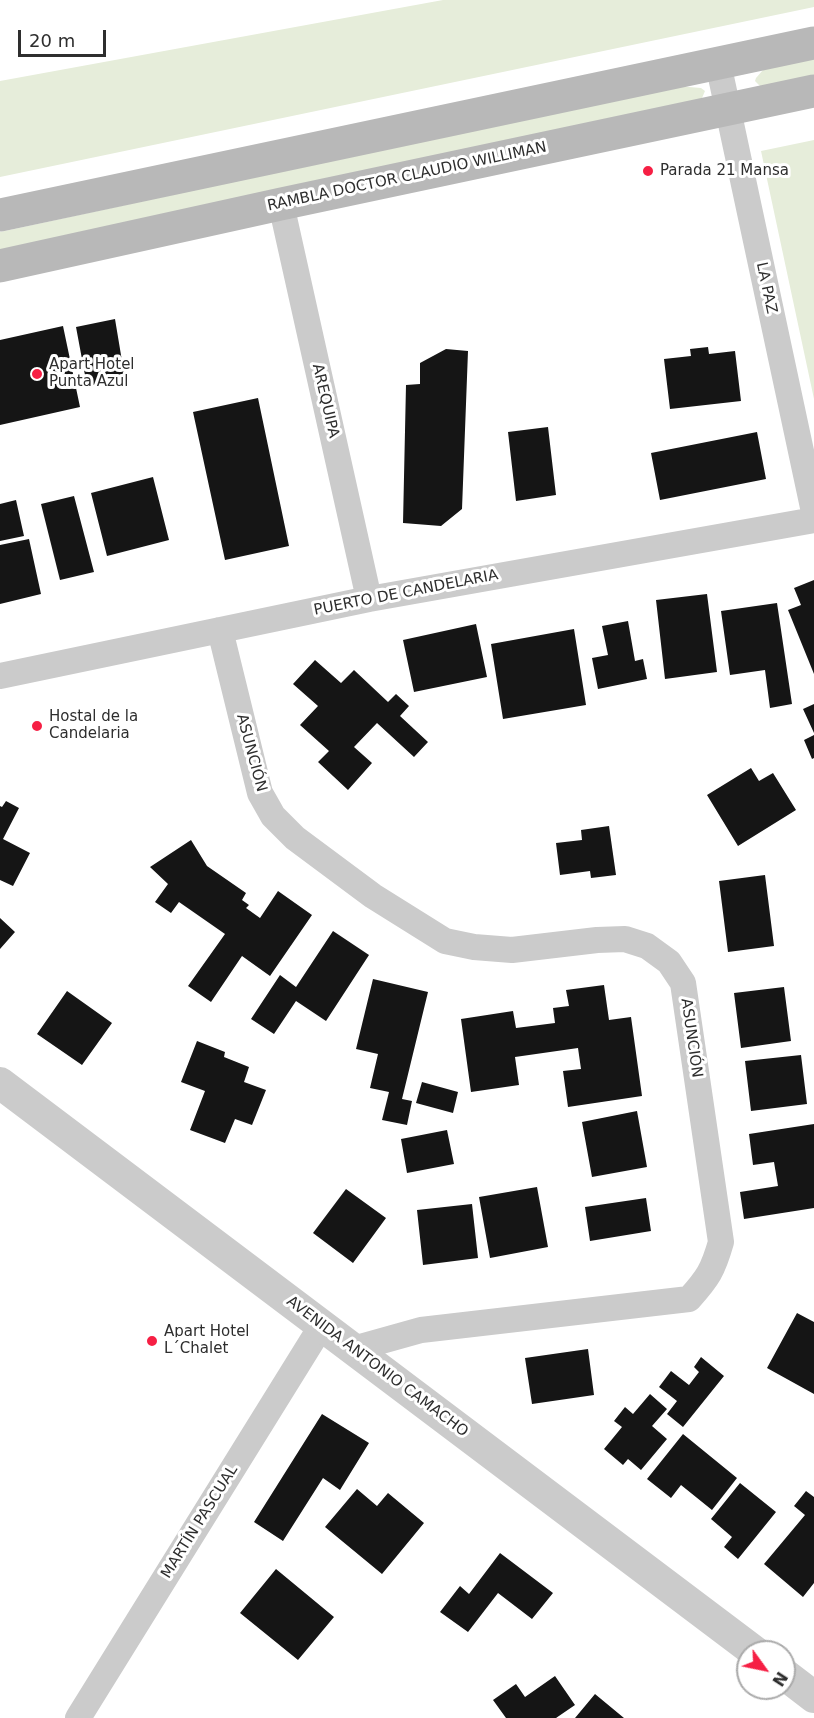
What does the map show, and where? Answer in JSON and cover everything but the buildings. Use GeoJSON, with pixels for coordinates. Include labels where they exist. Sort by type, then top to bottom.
{"type":"FeatureCollection","features":[{"type":"Feature","properties":{"kind":"main road"},"geometry":{"type":"LineString","coordinates":[[0,215],[814,43]]}},
{"type":"Feature","properties":{"kind":"main road","name":"RAMBLA DOCTOR CLAUDIO WILLIMAN"},"geometry":{"type":"LineString","coordinates":[[0,266],[814,91]]}},
{"type":"Feature","properties":{"kind":"street","name":"LA PAZ"},"geometry":{"type":"LineString","coordinates":[[718,63],[814,512]]}},
{"type":"Feature","properties":{"kind":"street","name":"AREQUIPA"},"geometry":{"type":"LineString","coordinates":[[281,204],[369,599]]}},
{"type":"Feature","properties":{"kind":"street","name":"PUERTO DE CANDELARIA"},"geometry":{"type":"LineString","coordinates":[[0,676],[369,599],[814,520]]}},
{"type":"Feature","properties":{"kind":"street","name":"ASUNCIÓN"},"geometry":{"type":"LineString","coordinates":[[220,630],[260,793],[273,816],[295,838],[373,896],[445,940],[474,947],[512,950],[625,939],[648,946],[669,962],[683,983],[721,1242],[715,1263],[706,1280],[689,1299],[421,1330],[353,1349]]}},
{"type":"Feature","properties":{"kind":"street","name":"AVENIDA ANTONIO CAMACHO"},"geometry":{"type":"LineString","coordinates":[[0,1083],[739,1640]]}},
{"type":"Feature","properties":{"kind":"street","name":"MARTÍN PASCUAL"},"geometry":{"type":"LineString","coordinates":[[78,1718],[322,1325]]}},
{"type":"Feature","properties":{"kind":"street"},"geometry":{"type":"LineString","coordinates":[[796,1683],[814,1697]]}},
{"type":"Feature","properties":{"kind":"green space"},"geometry":{"type":"Polygon","coordinates":[[[443,0],[814,0],[814,7],[0,177],[0,81],[443,0]]]}},
{"type":"Feature","properties":{"kind":"green space"},"geometry":{"type":"Polygon","coordinates":[[[814,57],[814,79],[760,86],[755,81],[763,70],[814,57]]]}},
{"type":"Feature","properties":{"kind":"green space"},"geometry":{"type":"Polygon","coordinates":[[[677,86],[701,88],[705,91],[702,98],[684,107],[0,252],[0,232],[677,86]]]}},
{"type":"Feature","properties":{"kind":"green space"},"geometry":{"type":"Polygon","coordinates":[[[814,140],[814,399],[761,151],[814,140]]]}},
{"type":"Feature","properties":{"kind":"place","name":"Parada 21 Mansa"},"geometry":{"type":"Point","coordinates":[648,171]}},
{"type":"Feature","properties":{"kind":"place","name":"Apart Hotel Punta Azul"},"geometry":{"type":"Point","coordinates":[37,374]}},
{"type":"Feature","properties":{"kind":"place","name":"Hostal de la Candelaria"},"geometry":{"type":"Point","coordinates":[37,726]}},
{"type":"Feature","properties":{"kind":"place","name":"Apart Hotel L´Chalet"},"geometry":{"type":"Point","coordinates":[152,1341]}}]}
